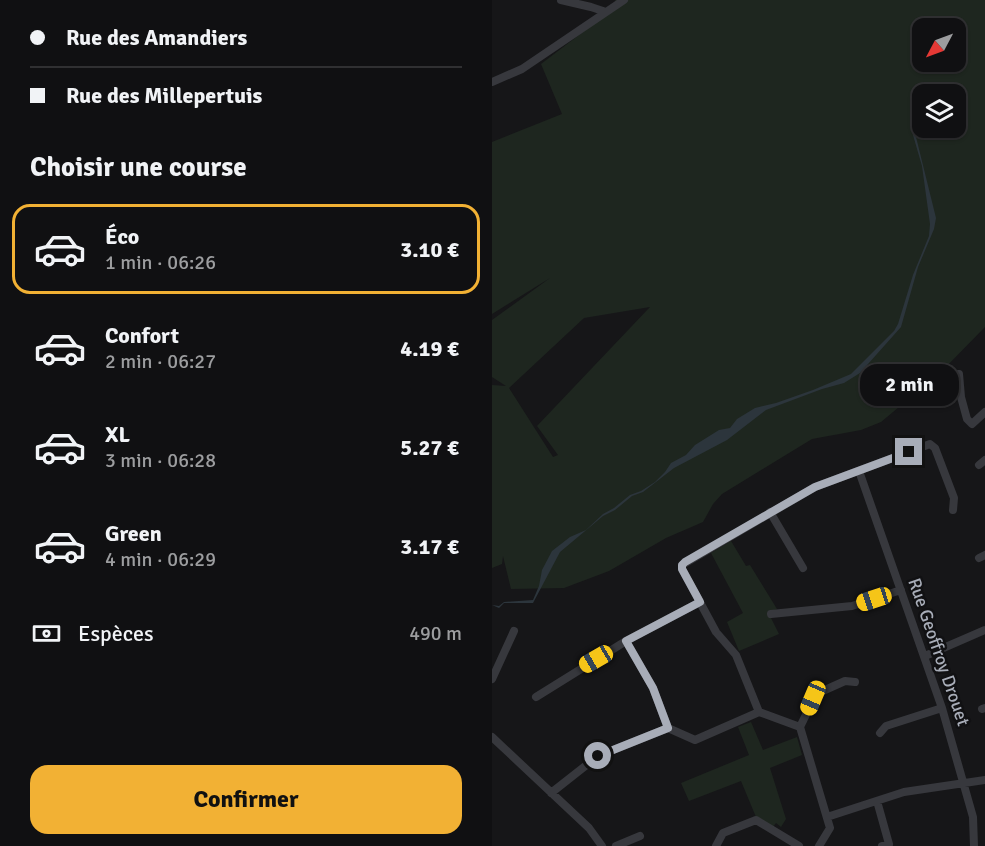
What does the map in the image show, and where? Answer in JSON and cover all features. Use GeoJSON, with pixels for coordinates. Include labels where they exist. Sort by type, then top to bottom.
{"type":"FeatureCollection","features":[{"type":"Feature","properties":{"kind":"street"},"geometry":{"type":"LineString","coordinates":[[561,0],[606,12]]}},
{"type":"Feature","properties":{"kind":"street"},"geometry":{"type":"LineString","coordinates":[[492,82],[522,69],[624,0]]}},
{"type":"Feature","properties":{"kind":"street"},"geometry":{"type":"LineString","coordinates":[[959,374],[961,398],[967,420],[972,424],[985,412]]}},
{"type":"Feature","properties":{"kind":"street"},"geometry":{"type":"LineString","coordinates":[[759,712],[736,655],[716,632],[682,569],[682,565],[815,487],[930,444],[935,448],[954,498],[953,510]]}},
{"type":"Feature","properties":{"kind":"street","name":"Rue Geoffroy Drouet"},"geometry":{"type":"LineString","coordinates":[[859,471],[942,708],[974,825],[974,846]]}},
{"type":"Feature","properties":{"kind":"street"},"geometry":{"type":"LineString","coordinates":[[771,512],[802,568]]}},
{"type":"Feature","properties":{"kind":"street"},"geometry":{"type":"LineString","coordinates":[[771,614],[852,606],[901,590]]}},
{"type":"Feature","properties":{"kind":"street"},"geometry":{"type":"LineString","coordinates":[[536,697],[626,641],[700,602]]}},
{"type":"Feature","properties":{"kind":"street"},"geometry":{"type":"LineString","coordinates":[[925,656],[985,630]]}},
{"type":"Feature","properties":{"kind":"street"},"geometry":{"type":"LineString","coordinates":[[492,679],[514,631]]}},
{"type":"Feature","properties":{"kind":"street"},"geometry":{"type":"LineString","coordinates":[[626,641],[653,688],[668,728],[695,740],[759,712],[800,727]]}},
{"type":"Feature","properties":{"kind":"street"},"geometry":{"type":"LineString","coordinates":[[819,846],[830,828],[800,727],[816,694],[844,681],[855,682]]}},
{"type":"Feature","properties":{"kind":"street"},"geometry":{"type":"LineString","coordinates":[[880,733],[886,726],[942,708]]}},
{"type":"Feature","properties":{"kind":"street"},"geometry":{"type":"LineString","coordinates":[[551,792],[598,756],[668,728]]}},
{"type":"Feature","properties":{"kind":"street"},"geometry":{"type":"LineString","coordinates":[[492,737],[589,828],[602,846]]}},
{"type":"Feature","properties":{"kind":"street"},"geometry":{"type":"LineString","coordinates":[[827,817],[903,792],[985,780]]}},
{"type":"Feature","properties":{"kind":"street"},"geometry":{"type":"LineString","coordinates":[[877,801],[889,844],[882,846]]}},
{"type":"Feature","properties":{"kind":"street"},"geometry":{"type":"LineString","coordinates":[[716,846],[723,833],[756,820],[799,846]]}},
{"type":"Feature","properties":{"kind":"street"},"geometry":{"type":"LineString","coordinates":[[616,846],[640,836]]}},
{"type":"Feature","properties":{"kind":"shaded area"},"geometry":{"type":"Polygon","coordinates":[[[615,0],[985,0],[985,327],[941,372],[881,422],[861,430],[812,439],[722,494],[713,504],[703,522],[666,538],[609,571],[564,588],[511,589],[503,556],[502,564],[492,568],[492,385],[506,386],[492,377],[492,320],[550,278],[492,314],[492,142],[562,114],[541,64],[617,6],[615,0]],[[650,307],[584,318],[509,388],[553,457],[558,455],[537,426],[650,307]]]}},
{"type":"Feature","properties":{"kind":"shaded area"},"geometry":{"type":"Polygon","coordinates":[[[914,138],[916,138],[936,218],[934,229],[918,267],[901,327],[860,373],[844,383],[766,410],[727,440],[674,468],[643,492],[632,496],[615,510],[603,516],[560,552],[533,603],[504,603],[499,608],[492,605],[499,606],[504,602],[533,600],[542,570],[552,551],[570,537],[586,530],[603,514],[630,495],[655,482],[671,463],[686,455],[695,445],[719,430],[730,428],[737,419],[755,408],[813,390],[851,374],[894,331],[929,236],[930,224],[922,166],[914,138]]]}},
{"type":"Feature","properties":{"kind":"shaded area"},"geometry":{"type":"Polygon","coordinates":[[[731,541],[746,566],[750,565],[777,609],[768,612],[779,634],[739,651],[727,622],[743,613],[711,553],[731,541]]]}},
{"type":"Feature","properties":{"kind":"shaded area"},"geometry":{"type":"Polygon","coordinates":[[[751,722],[763,750],[797,737],[802,755],[770,768],[786,819],[781,827],[776,823],[773,827],[756,817],[741,781],[689,801],[681,783],[749,755],[738,727],[751,722]]]}},
{"type":"Feature","properties":{"kind":"route"},"geometry":{"type":"LineString","coordinates":[[598,756],[668,728],[653,688],[626,641],[700,602],[682,569],[685,562],[815,487],[909,452]]}}]}
